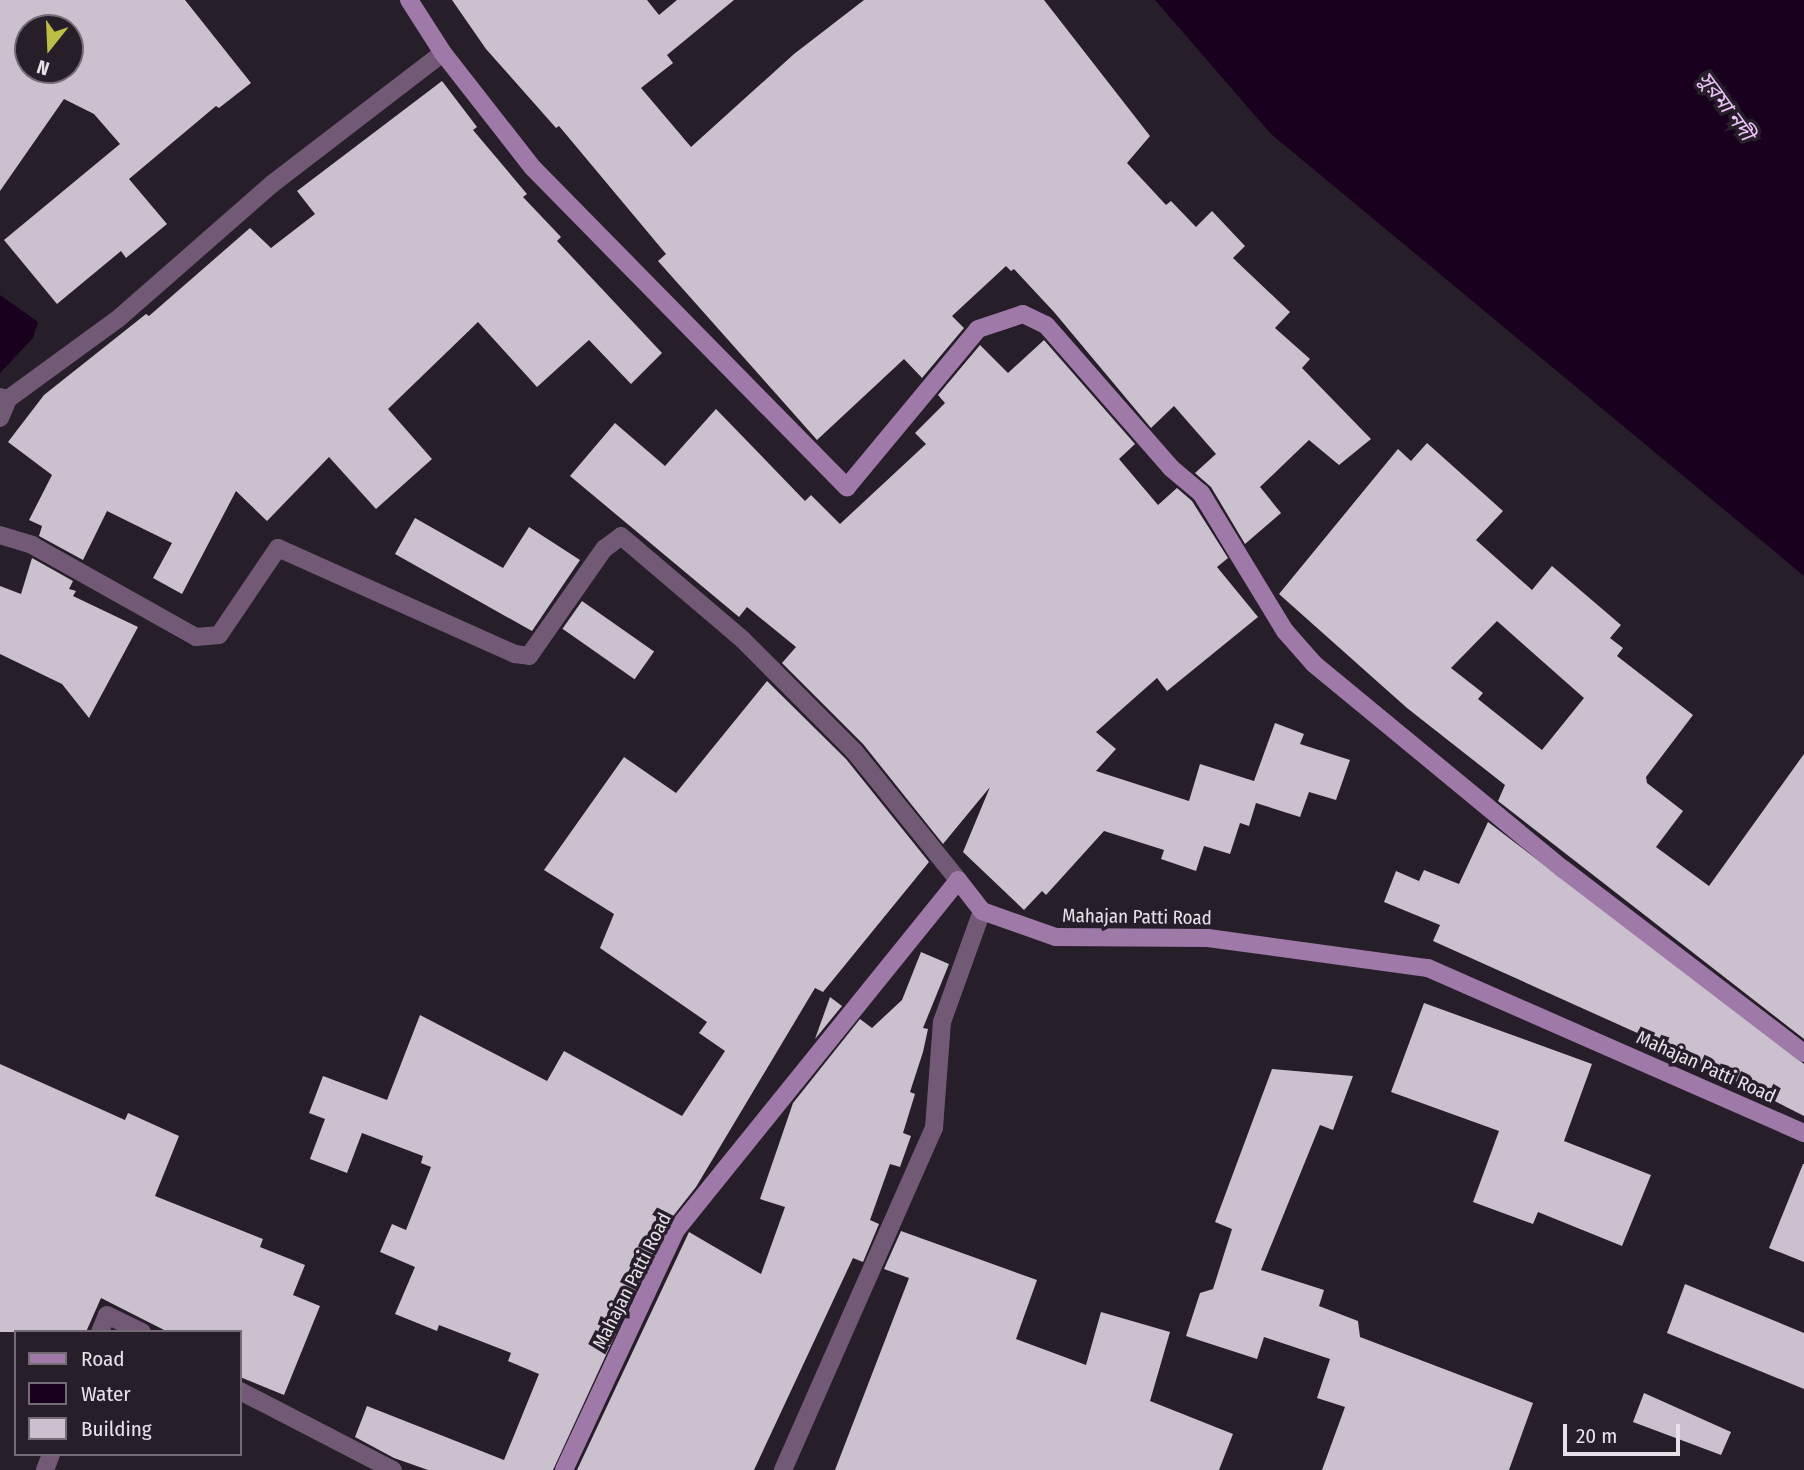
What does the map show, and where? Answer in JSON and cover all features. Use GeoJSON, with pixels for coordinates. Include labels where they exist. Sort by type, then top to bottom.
{"type":"FeatureCollection","features":[{"type":"Feature","properties":{"kind":"street"},"geometry":{"type":"LineString","coordinates":[[409,0],[443,53],[533,167],[847,487],[978,329],[1023,314],[1046,325],[1171,468],[1200,493],[1284,631],[1314,664],[1563,869],[1804,1054]]}},
{"type":"Feature","properties":{"kind":"street"},"geometry":{"type":"LineString","coordinates":[[0,418],[4,398],[119,318],[272,184],[443,53]]}},
{"type":"Feature","properties":{"kind":"street"},"geometry":{"type":"LineString","coordinates":[[0,535],[32,545],[196,637],[219,635],[278,548],[515,654],[529,656],[604,549],[621,537],[743,640],[854,751],[982,911],[942,1021],[934,1128],[783,1470]]}},
{"type":"Feature","properties":{"kind":"street","name":"Mahajan Patti Road"},"geometry":{"type":"LineString","coordinates":[[564,1470],[676,1230],[958,880]]}},
{"type":"Feature","properties":{"kind":"street","name":"Mahajan Patti Road"},"geometry":{"type":"LineString","coordinates":[[982,911],[1056,937],[1208,938],[1428,968],[1804,1133]]}},
{"type":"Feature","properties":{"kind":"street"},"geometry":{"type":"LineString","coordinates":[[101,1330],[107,1315],[138,1330]]}},
{"type":"Feature","properties":{"kind":"street"},"geometry":{"type":"LineString","coordinates":[[242,1392],[393,1470]]}},
{"type":"Feature","properties":{"kind":"water","name":"সুরমা নদী"},"geometry":{"type":"Polygon","coordinates":[[[1155,0],[1804,0],[1804,576],[1271,134],[1155,0]]]}},
{"type":"Feature","properties":{"kind":"water"},"geometry":{"type":"Polygon","coordinates":[[[0,295],[38,322],[33,338],[0,373],[0,295]]]}},
{"type":"Feature","properties":{"kind":"building"},"geometry":{"type":"Polygon","coordinates":[[[0,0],[185,0],[251,83],[219,108],[216,106],[129,179],[167,224],[126,258],[121,251],[57,304],[4,240],[120,144],[94,114],[64,99],[0,191],[0,0]]]}},
{"type":"Feature","properties":{"kind":"building"},"geometry":{"type":"Polygon","coordinates":[[[452,0],[647,0],[659,15],[677,0],[734,0],[667,55],[673,63],[641,88],[691,147],[794,54],[864,0],[1044,0],[1150,136],[1127,163],[1166,205],[1171,201],[1196,227],[1212,211],[1245,246],[1233,258],[1290,312],[1275,328],[1310,359],[1302,368],[1371,439],[1339,465],[1309,440],[1260,487],[1281,513],[1245,544],[1211,487],[1195,473],[1216,454],[1174,406],[1151,428],[1054,312],[1014,269],[1011,271],[1006,266],[952,316],[964,328],[922,378],[904,359],[817,440],[658,261],[666,254],[559,126],[556,128],[486,49],[452,0]]]}},
{"type":"Feature","properties":{"kind":"building"},"geometry":{"type":"Polygon","coordinates":[[[442,81],[477,127],[473,130],[527,194],[523,197],[561,237],[557,241],[662,353],[631,384],[589,340],[537,387],[478,322],[388,409],[432,459],[376,509],[329,457],[267,521],[236,491],[182,594],[153,578],[172,543],[107,511],[83,560],[39,536],[42,526],[29,520],[52,475],[8,442],[44,395],[146,314],[149,316],[250,228],[271,248],[315,214],[297,191],[442,81]]]}},
{"type":"Feature","properties":{"kind":"building"},"geometry":{"type":"Polygon","coordinates":[[[1044,340],[1135,444],[1119,459],[1158,505],[1177,488],[1192,501],[1228,558],[1217,567],[1258,617],[1167,691],[1157,678],[1096,732],[1116,749],[1096,771],[1189,801],[1200,764],[1254,781],[1275,723],[1304,734],[1300,744],[1350,760],[1336,800],[1309,792],[1300,817],[1256,803],[1249,826],[1240,823],[1230,854],[1204,846],[1196,871],[1161,859],[1164,850],[1104,831],[1046,895],[1042,891],[1024,910],[963,852],[990,787],[943,844],[863,744],[782,663],[796,647],[747,607],[739,617],[570,476],[615,423],[665,466],[716,409],[805,501],[811,495],[840,524],[926,444],[915,433],[945,403],[938,395],[980,345],[1008,373],[1044,340]]]}},
{"type":"Feature","properties":{"kind":"building"},"geometry":{"type":"Polygon","coordinates":[[[1427,443],[1503,511],[1476,540],[1532,590],[1552,566],[1621,625],[1610,638],[1623,648],[1617,656],[1693,715],[1646,777],[1647,783],[1683,811],[1656,847],[1709,886],[1804,754],[1804,1039],[1498,801],[1505,785],[1407,708],[1279,594],[1398,449],[1411,461],[1427,443]],[[1497,621],[1451,668],[1483,693],[1478,699],[1542,750],[1584,698],[1497,621]]]}},
{"type":"Feature","properties":{"kind":"building"},"geometry":{"type":"Polygon","coordinates":[[[415,518],[503,568],[529,527],[580,560],[532,631],[395,554],[415,518]]]}},
{"type":"Feature","properties":{"kind":"building"},"geometry":{"type":"Polygon","coordinates":[[[32,558],[73,581],[69,589],[76,591],[73,596],[138,627],[89,718],[62,684],[0,654],[0,586],[21,594],[32,558]]]}},
{"type":"Feature","properties":{"kind":"building"},"geometry":{"type":"Polygon","coordinates":[[[582,601],[654,651],[635,679],[562,629],[582,601]]]}},
{"type":"Feature","properties":{"kind":"building"},"geometry":{"type":"Polygon","coordinates":[[[767,681],[846,759],[929,862],[823,992],[815,988],[696,1187],[666,1225],[553,1470],[428,1470],[394,1458],[355,1437],[367,1406],[504,1460],[539,1374],[508,1361],[511,1353],[439,1325],[437,1331],[395,1314],[415,1267],[380,1252],[392,1224],[406,1230],[431,1167],[421,1163],[423,1156],[362,1133],[347,1173],[310,1159],[325,1119],[309,1113],[323,1076],[387,1100],[420,1015],[547,1081],[564,1051],[682,1116],[725,1051],[699,1033],[707,1022],[600,948],[614,914],[544,870],[624,757],[676,793],[767,681]]]}},
{"type":"Feature","properties":{"kind":"building"},"geometry":{"type":"Polygon","coordinates":[[[1488,822],[1804,1064],[1804,1116],[1664,1045],[1433,941],[1440,925],[1384,902],[1396,871],[1419,881],[1424,870],[1459,884],[1488,822]]]}},
{"type":"Feature","properties":{"kind":"building"},"geometry":{"type":"Polygon","coordinates":[[[921,952],[949,964],[923,1028],[928,1029],[910,1092],[915,1094],[903,1133],[911,1136],[900,1167],[890,1164],[870,1220],[879,1224],[863,1262],[853,1258],[754,1470],[577,1470],[689,1232],[761,1274],[785,1207],[760,1199],[793,1103],[860,1019],[872,1028],[902,1000],[921,952]]]}},
{"type":"Feature","properties":{"kind":"building"},"geometry":{"type":"Polygon","coordinates":[[[830,997],[842,1006],[815,1039],[830,997]]]}},
{"type":"Feature","properties":{"kind":"building"},"geometry":{"type":"Polygon","coordinates":[[[1424,1003],[1592,1064],[1564,1141],[1651,1175],[1622,1246],[1538,1212],[1533,1224],[1473,1202],[1499,1131],[1391,1092],[1424,1003]]]}},
{"type":"Feature","properties":{"kind":"building"},"geometry":{"type":"Polygon","coordinates":[[[0,1064],[125,1120],[128,1113],[179,1136],[155,1196],[263,1239],[260,1247],[305,1265],[293,1295],[320,1306],[284,1395],[242,1378],[242,1330],[164,1330],[101,1298],[87,1330],[0,1332],[0,1064]]]}},
{"type":"Feature","properties":{"kind":"building"},"geometry":{"type":"Polygon","coordinates":[[[1272,1069],[1353,1076],[1333,1130],[1320,1125],[1261,1270],[1324,1290],[1319,1306],[1358,1321],[1360,1337],[1533,1403],[1509,1470],[1322,1470],[1345,1407],[1317,1398],[1330,1359],[1264,1337],[1257,1359],[1186,1336],[1200,1293],[1213,1289],[1232,1229],[1215,1222],[1272,1069]]]}},
{"type":"Feature","properties":{"kind":"building"},"geometry":{"type":"Polygon","coordinates":[[[1804,1164],[1804,1262],[1769,1248],[1804,1164]]]}},
{"type":"Feature","properties":{"kind":"building"},"geometry":{"type":"Polygon","coordinates":[[[901,1231],[1037,1280],[1016,1339],[1086,1365],[1101,1312],[1170,1332],[1150,1401],[1233,1434],[1219,1470],[835,1470],[909,1278],[884,1269],[901,1231]]]}},
{"type":"Feature","properties":{"kind":"building"},"geometry":{"type":"Polygon","coordinates":[[[1685,1284],[1804,1333],[1804,1389],[1667,1333],[1685,1284]]]}},
{"type":"Feature","properties":{"kind":"building"},"geometry":{"type":"Polygon","coordinates":[[[1644,1393],[1731,1432],[1721,1455],[1633,1422],[1644,1393]]]}}]}
